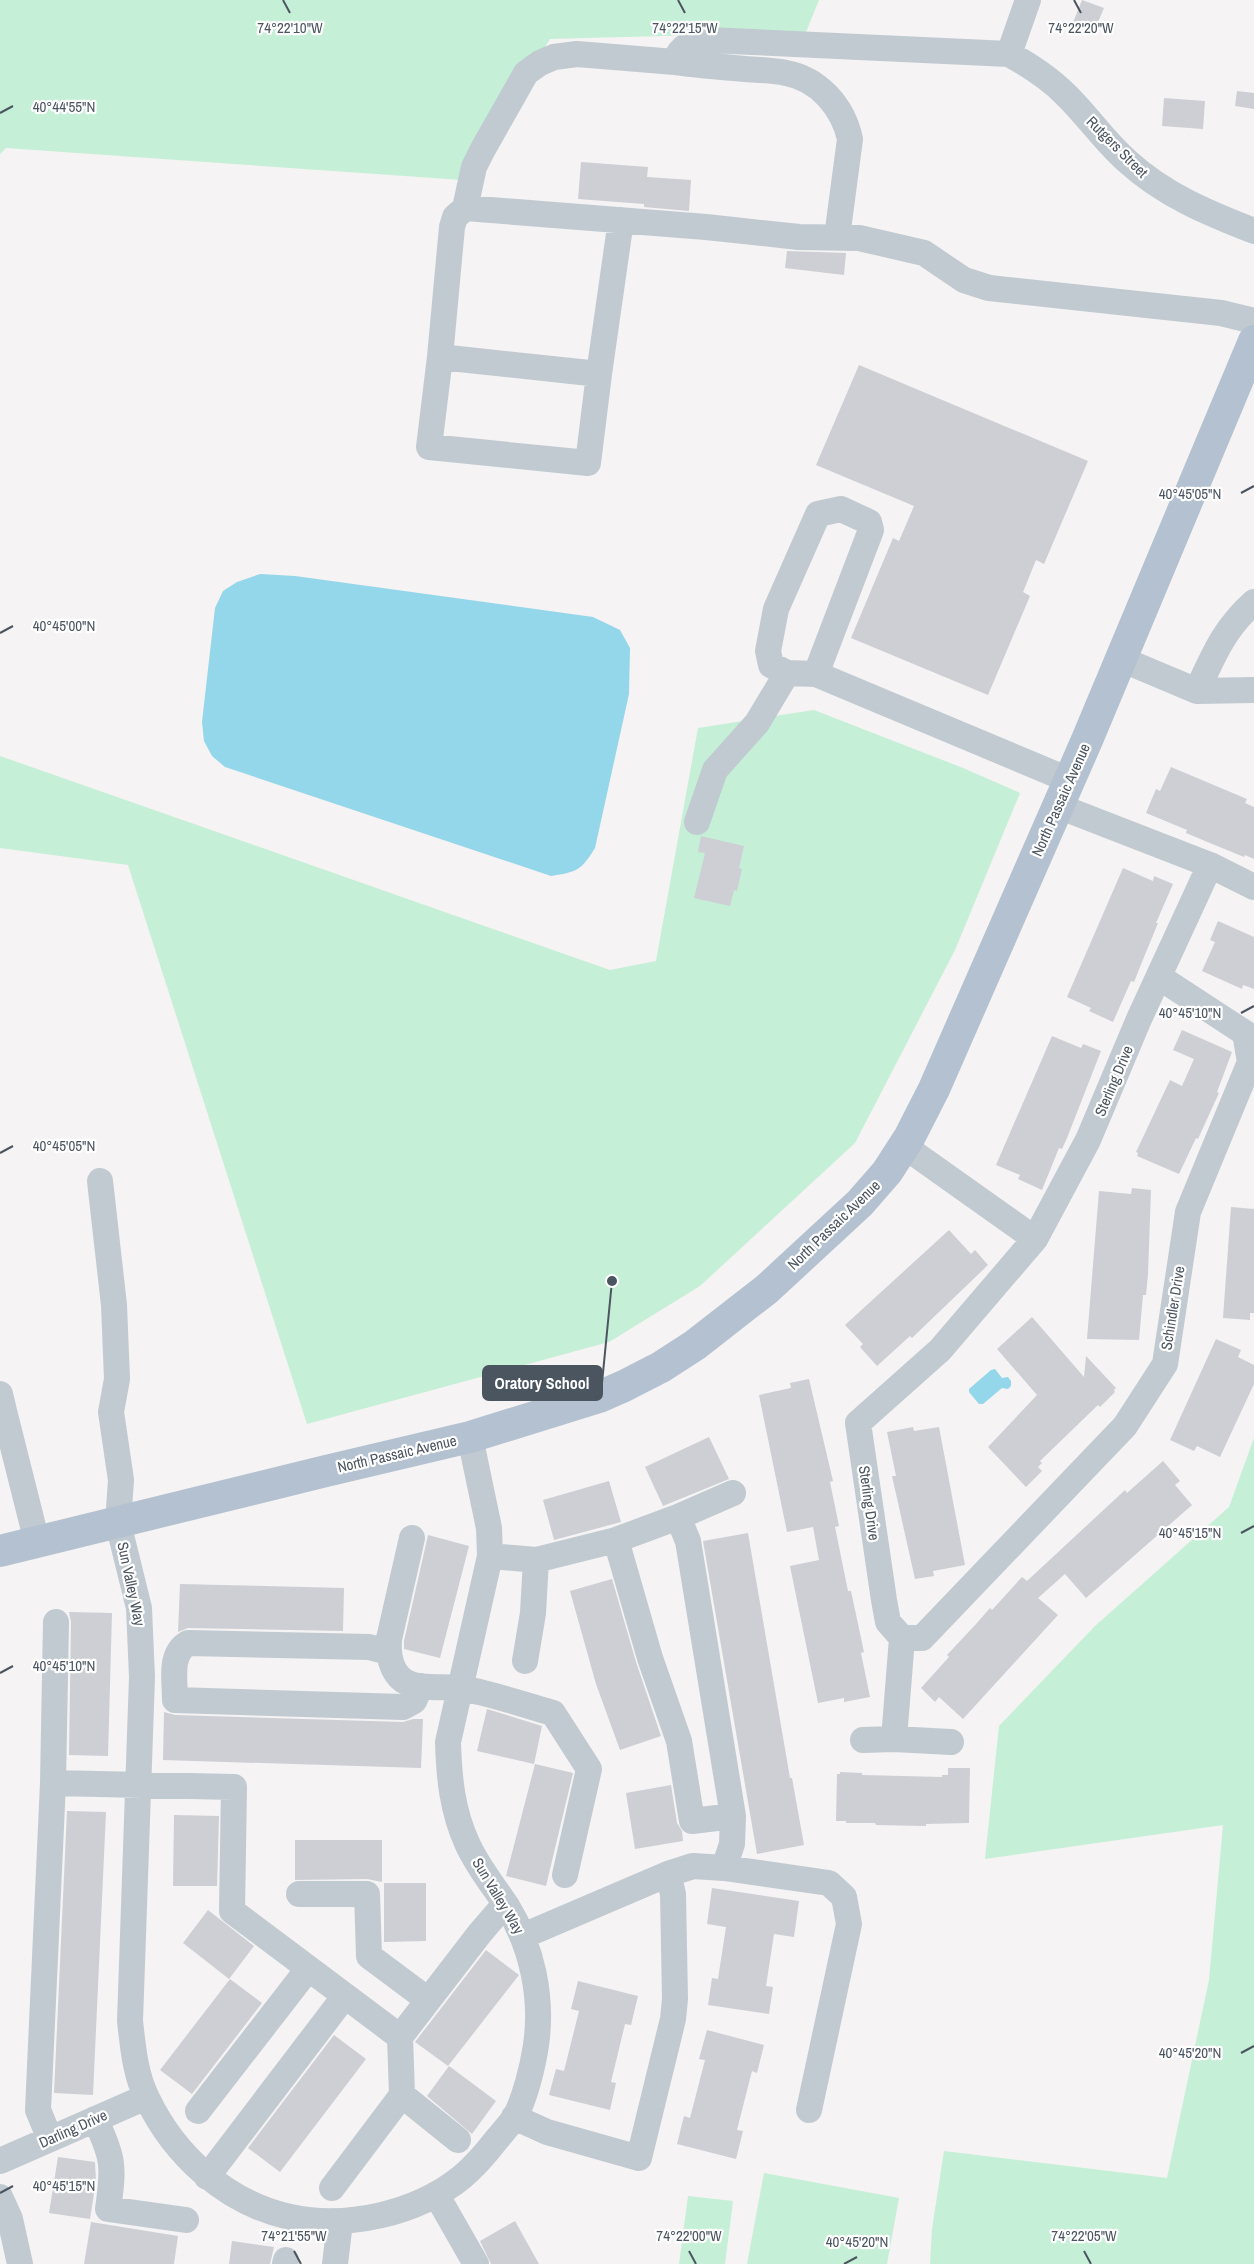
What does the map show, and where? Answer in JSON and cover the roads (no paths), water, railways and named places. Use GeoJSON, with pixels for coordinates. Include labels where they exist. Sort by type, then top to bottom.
{"type":"FeatureCollection","features":[{"type":"Feature","properties":{"kind":"main road","name":"North Passaic Avenue"},"geometry":{"type":"LineString","coordinates":[[0,1551],[470,1437],[600,1397],[661,1367],[695,1345],[767,1289],[860,1203],[887,1172],[904,1146],[934,1089],[1064,793],[1254,340]]}},
{"type":"Feature","properties":{"kind":"street"},"geometry":{"type":"LineString","coordinates":[[675,62],[682,48],[690,43],[709,40],[1000,54],[1028,0]]}},
{"type":"Feature","properties":{"kind":"street"},"geometry":{"type":"LineString","coordinates":[[621,220],[588,463],[429,447],[452,227],[455,217],[465,208],[474,167],[483,149],[526,73],[540,63],[554,57],[577,54],[787,73],[806,80],[823,91],[847,123],[850,139],[837,237]]}},
{"type":"Feature","properties":{"kind":"street","name":"Rutgers Street"},"geometry":{"type":"LineString","coordinates":[[1000,54],[1029,65],[1064,92],[1125,160],[1150,181],[1197,208],[1254,231]]}},
{"type":"Feature","properties":{"kind":"street"},"geometry":{"type":"LineString","coordinates":[[465,208],[749,230],[799,237],[859,238],[924,253],[964,280],[989,288],[1210,311],[1254,321]]}},
{"type":"Feature","properties":{"kind":"street"},"geometry":{"type":"LineString","coordinates":[[440,357],[599,374]]}},
{"type":"Feature","properties":{"kind":"street"},"geometry":{"type":"LineString","coordinates":[[816,674],[871,530],[869,522],[841,509],[818,514],[776,609],[768,651],[771,664],[787,673],[816,674],[1254,887]]}},
{"type":"Feature","properties":{"kind":"street"},"geometry":{"type":"LineString","coordinates":[[1197,691],[1220,642],[1239,616],[1254,602]]}},
{"type":"Feature","properties":{"kind":"street"},"geometry":{"type":"LineString","coordinates":[[1121,659],[1197,691],[1254,690]]}},
{"type":"Feature","properties":{"kind":"street"},"geometry":{"type":"LineString","coordinates":[[697,822],[715,770],[758,723],[787,673]]}},
{"type":"Feature","properties":{"kind":"street","name":"Sterling Drive"},"geometry":{"type":"LineString","coordinates":[[895,1630],[878,1569],[858,1423],[939,1350],[1035,1239],[1088,1140],[1210,865]]}},
{"type":"Feature","properties":{"kind":"street","name":"Schindler Drive"},"geometry":{"type":"LineString","coordinates":[[895,1630],[922,1638],[1125,1426],[1165,1364],[1188,1212],[1250,1062],[1245,1033],[1159,977]]}},
{"type":"Feature","properties":{"kind":"street"},"geometry":{"type":"LineString","coordinates":[[904,1146],[1035,1239]]}},
{"type":"Feature","properties":{"kind":"street","name":"Sun Valley Way"},"geometry":{"type":"LineString","coordinates":[[100,1181],[114,1305],[117,1378],[111,1412],[121,1480],[118,1523],[139,1608],[142,1677],[130,2021],[135,2061],[146,2097],[174,2144],[207,2177],[244,2201],[289,2217],[340,2222],[390,2213],[436,2194],[463,2176],[487,2151],[514,2117],[528,2078],[536,2045],[538,1992],[523,1936],[505,1904],[482,1873],[466,1842],[453,1807],[449,1773],[448,1742],[490,1556],[489,1528],[470,1437]]}},
{"type":"Feature","properties":{"kind":"street"},"geometry":{"type":"LineString","coordinates":[[2,1409],[37,1542]]}},
{"type":"Feature","properties":{"kind":"street"},"geometry":{"type":"LineString","coordinates":[[490,1556],[536,1560],[616,1540],[678,1517],[733,1492]]}},
{"type":"Feature","properties":{"kind":"street"},"geometry":{"type":"LineString","coordinates":[[678,1517],[688,1541],[734,1816],[732,1844],[724,1868]]}},
{"type":"Feature","properties":{"kind":"street"},"geometry":{"type":"LineString","coordinates":[[412,1538],[388,1639],[388,1652],[394,1671],[405,1681],[421,1686],[460,1688],[553,1713],[589,1769],[565,1875]]}},
{"type":"Feature","properties":{"kind":"street"},"geometry":{"type":"LineString","coordinates":[[616,1540],[650,1658],[679,1741],[692,1821],[734,1816]]}},
{"type":"Feature","properties":{"kind":"street"},"geometry":{"type":"LineString","coordinates":[[525,1661],[533,1613],[536,1560]]}},
{"type":"Feature","properties":{"kind":"street"},"geometry":{"type":"LineString","coordinates":[[50,2139],[38,2110],[53,1783],[56,1622]]}},
{"type":"Feature","properties":{"kind":"street"},"geometry":{"type":"LineString","coordinates":[[894,1739],[895,1630]]}},
{"type":"Feature","properties":{"kind":"street"},"geometry":{"type":"LineString","coordinates":[[388,1652],[369,1647],[188,1643],[180,1648],[176,1656],[175,1700],[403,1707],[414,1701],[421,1686]]}},
{"type":"Feature","properties":{"kind":"street"},"geometry":{"type":"LineString","coordinates":[[142,1677],[175,1678]]}},
{"type":"Feature","properties":{"kind":"street"},"geometry":{"type":"LineString","coordinates":[[863,1740],[951,1742]]}},
{"type":"Feature","properties":{"kind":"street"},"geometry":{"type":"LineString","coordinates":[[53,1783],[234,1787],[232,1911],[400,2037]]}},
{"type":"Feature","properties":{"kind":"street"},"geometry":{"type":"LineString","coordinates":[[523,1936],[668,1874],[693,1866],[724,1868],[829,1883],[844,1897],[849,1924],[809,2110]]}},
{"type":"Feature","properties":{"kind":"street"},"geometry":{"type":"LineString","coordinates":[[514,2117],[547,2132],[639,2158],[673,2019],[674,1894],[668,1874]]}},
{"type":"Feature","properties":{"kind":"street"},"geometry":{"type":"LineString","coordinates":[[299,1894],[367,1894],[369,1956],[428,2000]]}},
{"type":"Feature","properties":{"kind":"street"},"geometry":{"type":"LineString","coordinates":[[332,2188],[402,2095],[400,2037],[505,1904]]}},
{"type":"Feature","properties":{"kind":"street"},"geometry":{"type":"LineString","coordinates":[[198,2111],[308,1969]]}},
{"type":"Feature","properties":{"kind":"street"},"geometry":{"type":"LineString","coordinates":[[207,2177],[344,1997]]}},
{"type":"Feature","properties":{"kind":"street"},"geometry":{"type":"LineString","coordinates":[[402,2095],[458,2140]]}},
{"type":"Feature","properties":{"kind":"street","name":"Darling Drive"},"geometry":{"type":"LineString","coordinates":[[0,2161],[146,2097]]}},
{"type":"Feature","properties":{"kind":"street"},"geometry":{"type":"LineString","coordinates":[[95,2119],[112,2160],[113,2175],[108,2209],[186,2220]]}},
{"type":"Feature","properties":{"kind":"street"},"geometry":{"type":"LineString","coordinates":[[436,2194],[476,2264]]}},
{"type":"Feature","properties":{"kind":"street"},"geometry":{"type":"LineString","coordinates":[[0,2197],[10,2219],[20,2264]]}},
{"type":"Feature","properties":{"kind":"street"},"geometry":{"type":"LineString","coordinates":[[335,2264],[340,2222]]}},
{"type":"Feature","properties":{"kind":"water"},"geometry":{"type":"Polygon","coordinates":[[[260,574],[295,576],[593,617],[620,630],[630,648],[629,694],[595,848],[586,862],[572,871],[551,876],[225,767],[212,756],[204,741],[202,722],[215,608],[223,591],[237,582],[260,574]]]}},
{"type":"Feature","properties":{"kind":"water"},"geometry":{"type":"Polygon","coordinates":[[[995,1369],[1002,1378],[1008,1377],[1011,1386],[1008,1389],[1002,1388],[983,1404],[979,1404],[969,1389],[995,1369]]]}},
{"type":"Feature","properties":{"kind":"place","name":"Oratory School"},"geometry":{"type":"Point","coordinates":[612,1281]}}]}
